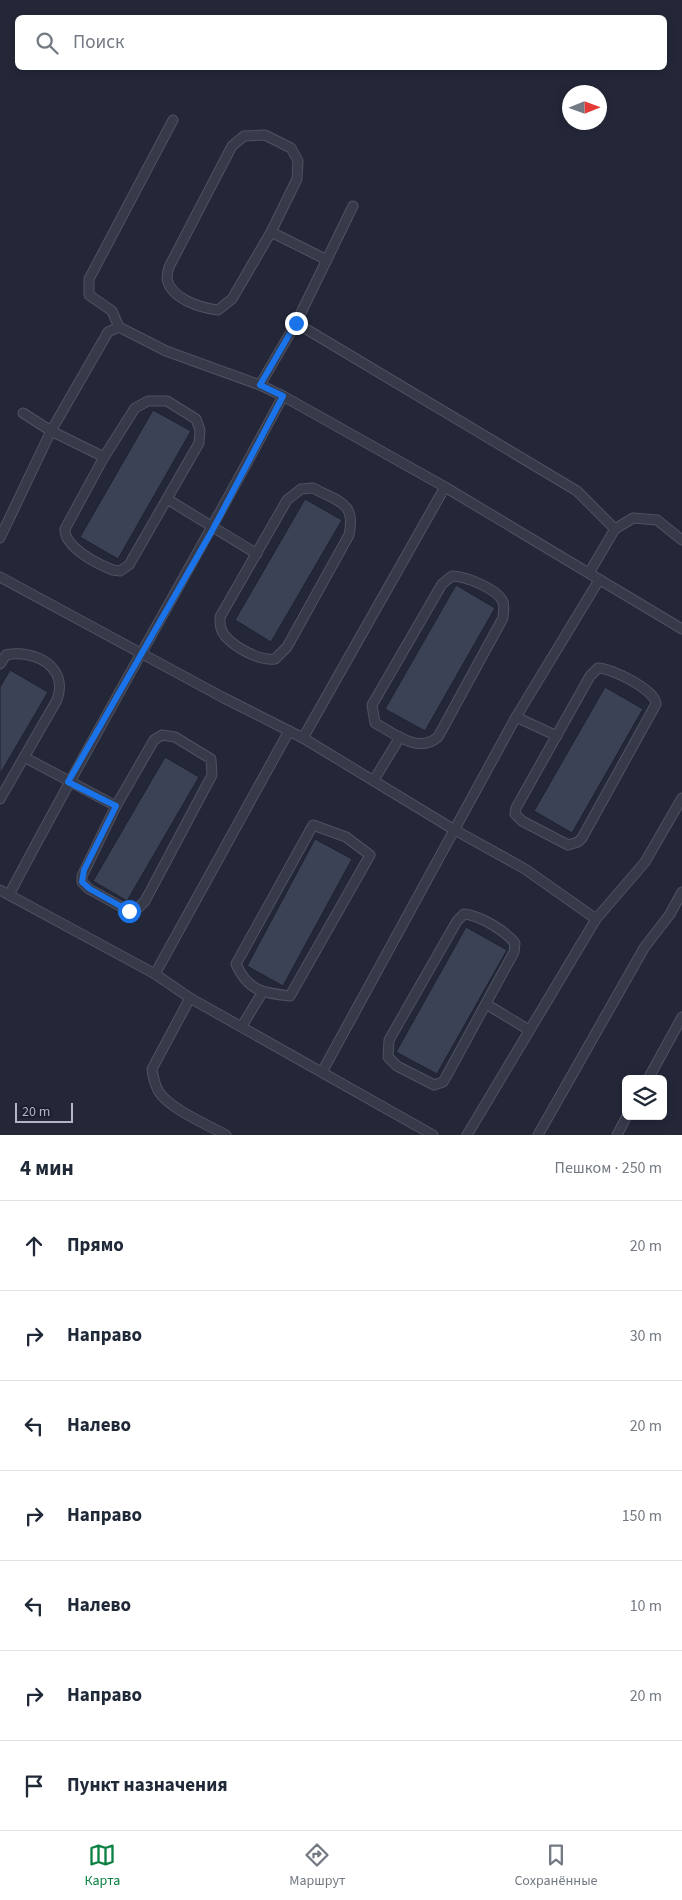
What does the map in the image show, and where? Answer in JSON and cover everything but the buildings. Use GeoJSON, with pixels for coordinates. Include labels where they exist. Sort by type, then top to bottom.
{"type":"FeatureCollection","features":[{"type":"Feature","properties":{"kind":"lane"},"geometry":{"type":"LineString","coordinates":[[172,120],[89,279],[89,295],[112,311],[119,327],[166,351],[260,385],[283,396],[445,487],[682,630]]}},
{"type":"Feature","properties":{"kind":"lane"},"geometry":{"type":"LineString","coordinates":[[265,135],[291,148],[298,161],[297,179],[271,232],[232,299],[218,310],[202,308],[175,293],[167,280],[169,267],[232,146],[244,136],[265,135]]}},
{"type":"Feature","properties":{"kind":"lane"},"geometry":{"type":"LineString","coordinates":[[260,385],[296,323],[353,206]]}},
{"type":"Feature","properties":{"kind":"lane"},"geometry":{"type":"LineString","coordinates":[[271,232],[327,260]]}},
{"type":"Feature","properties":{"kind":"lane"},"geometry":{"type":"LineString","coordinates":[[296,323],[577,491],[614,529]]}},
{"type":"Feature","properties":{"kind":"lane"},"geometry":{"type":"LineString","coordinates":[[0,538],[51,431],[108,332],[119,327]]}},
{"type":"Feature","properties":{"kind":"lane"},"geometry":{"type":"LineString","coordinates":[[9,895],[68,782],[140,652],[213,529],[283,396]]}},
{"type":"Feature","properties":{"kind":"lane"},"geometry":{"type":"LineString","coordinates":[[148,401],[167,401],[196,419],[200,430],[199,444],[167,499],[125,569],[108,568],[70,545],[64,535],[65,528],[104,457],[135,408],[148,401]]}},
{"type":"Feature","properties":{"kind":"lane"},"geometry":{"type":"LineString","coordinates":[[23,413],[51,431],[104,457]]}},
{"type":"Feature","properties":{"kind":"lane"},"geometry":{"type":"LineString","coordinates":[[303,738],[445,487]]}},
{"type":"Feature","properties":{"kind":"lane"},"geometry":{"type":"LineString","coordinates":[[313,488],[348,508],[352,516],[349,536],[286,647],[275,659],[262,660],[225,636],[220,627],[220,617],[257,554],[287,500],[301,489],[313,488]]}},
{"type":"Feature","properties":{"kind":"lane"},"geometry":{"type":"LineString","coordinates":[[167,499],[213,529],[257,554]]}},
{"type":"Feature","properties":{"kind":"lane"},"geometry":{"type":"LineString","coordinates":[[589,573],[614,529],[632,518],[657,520],[682,540]]}},
{"type":"Feature","properties":{"kind":"lane"},"geometry":{"type":"LineString","coordinates":[[452,576],[463,576],[499,594],[503,602],[503,618],[438,737],[430,744],[418,745],[400,737],[375,724],[372,705],[442,584],[452,576]]}},
{"type":"Feature","properties":{"kind":"lane"},"geometry":{"type":"LineString","coordinates":[[0,577],[303,738],[453,829],[525,869],[596,919]]}},
{"type":"Feature","properties":{"kind":"lane"},"geometry":{"type":"LineString","coordinates":[[322,1072],[453,829],[516,717],[599,580]]}},
{"type":"Feature","properties":{"kind":"lane"},"geometry":{"type":"LineString","coordinates":[[0,664],[6,656],[17,653],[30,655],[56,670],[61,690],[0,799]]}},
{"type":"Feature","properties":{"kind":"lane"},"geometry":{"type":"LineString","coordinates":[[598,668],[611,670],[650,692],[656,700],[653,710],[582,838],[568,845],[522,822],[515,814],[517,802],[557,736],[590,676],[598,668]]}},
{"type":"Feature","properties":{"kind":"lane"},"geometry":{"type":"LineString","coordinates":[[516,717],[557,736]]}},
{"type":"Feature","properties":{"kind":"lane"},"geometry":{"type":"LineString","coordinates":[[155,974],[289,731]]}},
{"type":"Feature","properties":{"kind":"lane"},"geometry":{"type":"LineString","coordinates":[[162,736],[175,737],[212,759],[212,775],[208,786],[145,902],[135,911],[123,910],[82,882],[84,870],[116,806],[154,740],[162,736]]}},
{"type":"Feature","properties":{"kind":"lane"},"geometry":{"type":"LineString","coordinates":[[374,780],[400,737]]}},
{"type":"Feature","properties":{"kind":"lane"},"geometry":{"type":"LineString","coordinates":[[24,757],[116,806]]}},
{"type":"Feature","properties":{"kind":"lane"},"geometry":{"type":"LineString","coordinates":[[467,1135],[596,919],[645,862],[682,798]]}},
{"type":"Feature","properties":{"kind":"lane"},"geometry":{"type":"LineString","coordinates":[[313,825],[346,837],[370,855],[290,996],[262,992],[242,978],[236,964],[313,825]]}},
{"type":"Feature","properties":{"kind":"lane"},"geometry":{"type":"LineString","coordinates":[[0,890],[155,974],[190,998],[432,1135]]}},
{"type":"Feature","properties":{"kind":"lane"},"geometry":{"type":"LineString","coordinates":[[538,1135],[644,948],[670,914],[682,892]]}},
{"type":"Feature","properties":{"kind":"lane"},"geometry":{"type":"LineString","coordinates":[[464,914],[472,915],[510,936],[515,943],[514,952],[486,1004],[446,1077],[440,1084],[429,1084],[397,1066],[388,1057],[389,1040],[458,921],[464,914]]}},
{"type":"Feature","properties":{"kind":"lane"},"geometry":{"type":"LineString","coordinates":[[242,1026],[262,992]]}},
{"type":"Feature","properties":{"kind":"lane"},"geometry":{"type":"LineString","coordinates":[[190,998],[152,1069],[154,1080],[158,1091],[171,1104],[226,1135]]}},
{"type":"Feature","properties":{"kind":"lane"},"geometry":{"type":"LineString","coordinates":[[486,1004],[529,1030]]}},
{"type":"Feature","properties":{"kind":"lane"},"geometry":{"type":"LineString","coordinates":[[650,1075],[682,1017]]}},
{"type":"Feature","properties":{"kind":"lane"},"geometry":{"type":"LineString","coordinates":[[617,1135],[625,1120]]}},
{"type":"Feature","properties":{"kind":"route"},"geometry":{"type":"LineString","coordinates":[[129,911],[123,910],[85,886],[82,882],[84,870],[116,806],[68,782],[140,652],[213,529],[283,396],[260,385],[296,323]]}}]}
